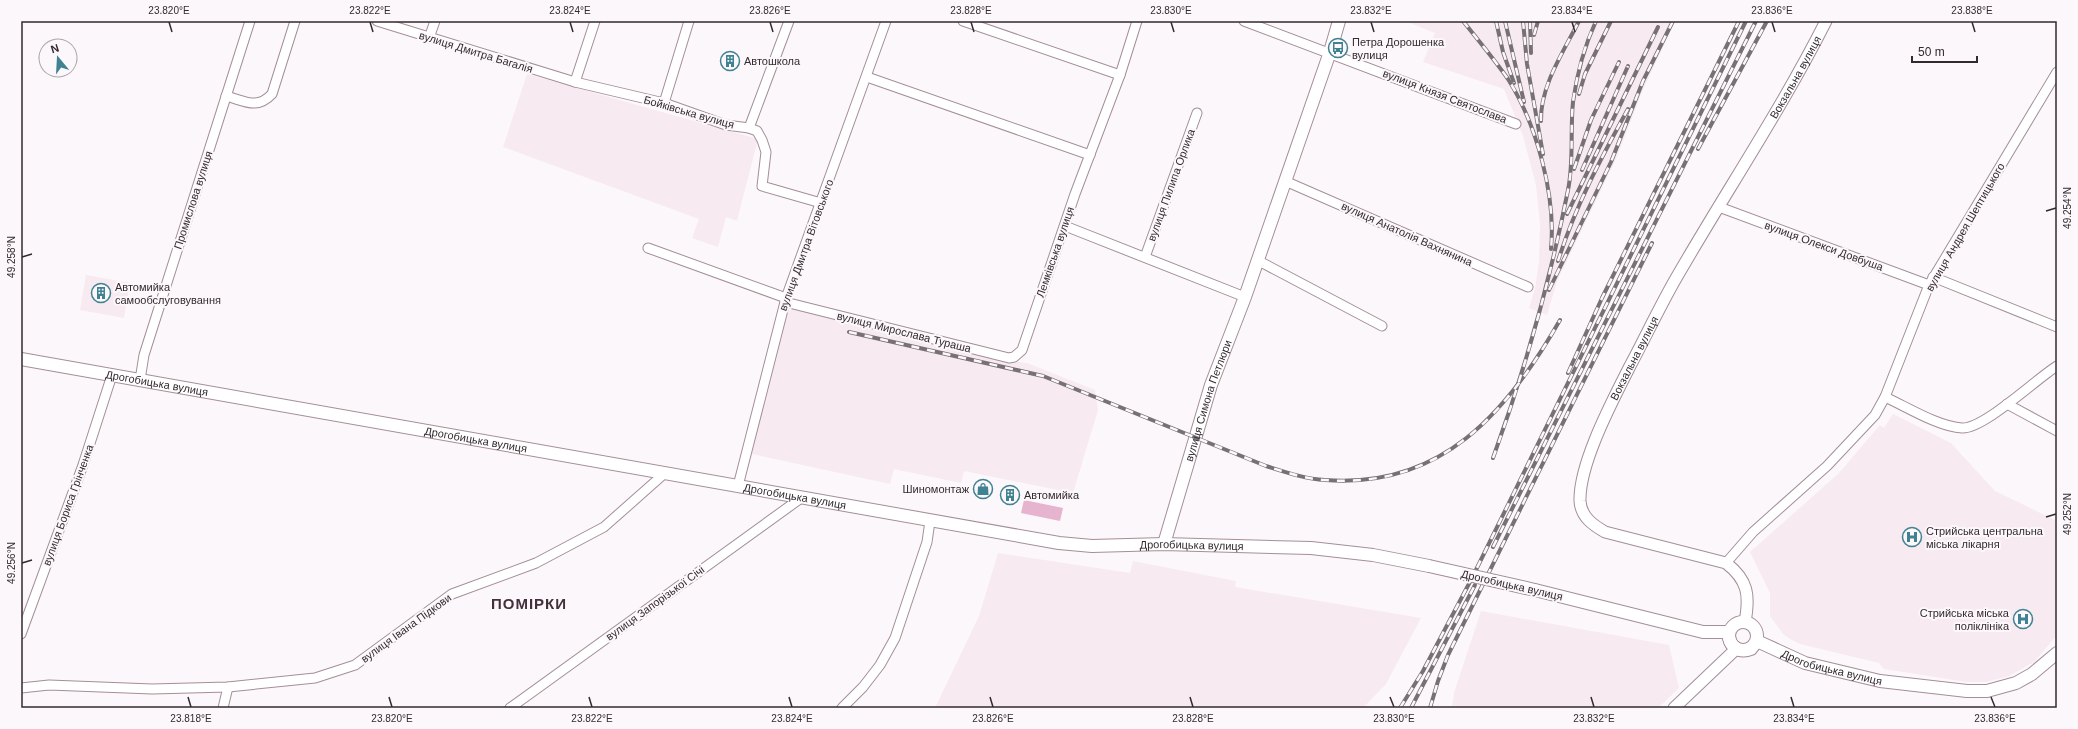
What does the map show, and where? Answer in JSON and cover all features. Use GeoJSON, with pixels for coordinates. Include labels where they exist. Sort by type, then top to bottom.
{"type":"FeatureCollection","features":[{"type":"Feature","properties":{"kind":"main road","name":"вулиця Симона Петлюри"},"geometry":{"type":"LineString","coordinates":[[1164,544],[1211,385],[1245,297],[1330,52],[1339,21]]}},
{"type":"Feature","properties":{"kind":"main road","name":"Дрогобицька вулиця"},"geometry":{"type":"LineString","coordinates":[[21,359],[1059,543],[1092,546],[1164,544],[1342,550],[1430,566],[1535,590],[1702,632],[1729,632]]}},
{"type":"Feature","properties":{"kind":"main road"},"geometry":{"type":"LineString","coordinates":[[1746,622],[1757,631],[1757,641],[1751,649],[1736,649],[1730,642],[1729,632],[1736,624],[1746,622]]}},
{"type":"Feature","properties":{"kind":"main road","name":"Дрогобицька вулиця"},"geometry":{"type":"LineString","coordinates":[[1757,641],[1805,663],[1874,679],[1967,691],[1986,691],[2016,683],[2038,670],[2057,653]]}},
{"type":"Feature","properties":{"kind":"street","name":"Промислова вулиця"},"geometry":{"type":"LineString","coordinates":[[140,380],[144,355],[250,21]]}},
{"type":"Feature","properties":{"kind":"street"},"geometry":{"type":"LineString","coordinates":[[226,96],[254,104],[264,103],[272,94],[295,21]]}},
{"type":"Feature","properties":{"kind":"street","name":"вулиця Дмитра Багалія"},"geometry":{"type":"LineString","coordinates":[[377,21],[576,82]]}},
{"type":"Feature","properties":{"kind":"street"},"geometry":{"type":"LineString","coordinates":[[429,38],[435,21]]}},
{"type":"Feature","properties":{"kind":"street"},"geometry":{"type":"LineString","coordinates":[[576,82],[595,21]]}},
{"type":"Feature","properties":{"kind":"street"},"geometry":{"type":"LineString","coordinates":[[664,103],[689,21]]}},
{"type":"Feature","properties":{"kind":"street"},"geometry":{"type":"LineString","coordinates":[[749,128],[789,21]]}},
{"type":"Feature","properties":{"kind":"street","name":"вулиця Дмитра Вітовського"},"geometry":{"type":"LineString","coordinates":[[738,486],[785,300],[868,77],[886,21]]}},
{"type":"Feature","properties":{"kind":"street"},"geometry":{"type":"LineString","coordinates":[[963,21],[1120,75]]}},
{"type":"Feature","properties":{"kind":"street","name":"Лемківська вулиця"},"geometry":{"type":"LineString","coordinates":[[1022,350],[1090,154],[1120,75],[1137,21]]}},
{"type":"Feature","properties":{"kind":"street","name":"вулиця Князя Святослава"},"geometry":{"type":"LineString","coordinates":[[1244,21],[1330,52],[1516,124]]}},
{"type":"Feature","properties":{"kind":"street","name":"Вокзальна вулиця"},"geometry":{"type":"LineString","coordinates":[[1746,622],[1749,604],[1745,584],[1738,572],[1726,563],[1605,532],[1587,520],[1580,503],[1582,478],[1607,412],[1674,281],[1805,62],[1826,21]]}},
{"type":"Feature","properties":{"kind":"street","name":"вулиця Андрея Шептицького"},"geometry":{"type":"LineString","coordinates":[[1726,563],[1753,532],[1827,466],[1875,415],[1885,397],[1931,281],[2057,72]]}},
{"type":"Feature","properties":{"kind":"street"},"geometry":{"type":"LineString","coordinates":[[868,77],[1090,154]]}},
{"type":"Feature","properties":{"kind":"street","name":"Бойківська вулиця"},"geometry":{"type":"LineString","coordinates":[[576,82],[664,103],[726,125],[749,128],[757,131],[766,152],[762,186],[821,203]]}},
{"type":"Feature","properties":{"kind":"street","name":"вулиця Пилипа Орлика"},"geometry":{"type":"LineString","coordinates":[[1145,257],[1197,113]]}},
{"type":"Feature","properties":{"kind":"street","name":"вулиця Анатолія Вахнянина"},"geometry":{"type":"LineString","coordinates":[[1285,181],[1528,287]]}},
{"type":"Feature","properties":{"kind":"street","name":"вулиця Олекси Довбуша"},"geometry":{"type":"LineString","coordinates":[[1719,207],[2057,327]]}},
{"type":"Feature","properties":{"kind":"street"},"geometry":{"type":"LineString","coordinates":[[1065,226],[1245,297]]}},
{"type":"Feature","properties":{"kind":"street","name":"вулиця Мирослава Тураша"},"geometry":{"type":"LineString","coordinates":[[648,248],[785,300],[1009,358],[1014,357],[1022,350]]}},
{"type":"Feature","properties":{"kind":"street"},"geometry":{"type":"LineString","coordinates":[[1257,260],[1382,326]]}},
{"type":"Feature","properties":{"kind":"street"},"geometry":{"type":"LineString","coordinates":[[1885,397],[1948,426],[1964,428],[1980,423],[2057,366]]}},
{"type":"Feature","properties":{"kind":"street","name":"вулиця Бориса Грінченка"},"geometry":{"type":"LineString","coordinates":[[21,634],[84,465],[112,375]]}},
{"type":"Feature","properties":{"kind":"street"},"geometry":{"type":"LineString","coordinates":[[2007,404],[2057,431]]}},
{"type":"Feature","properties":{"kind":"street","name":"вулиця Івана Підкови"},"geometry":{"type":"LineString","coordinates":[[21,688],[49,685],[152,689],[228,687],[315,678],[355,665],[452,594],[536,563],[604,527],[665,473]]}},
{"type":"Feature","properties":{"kind":"street","name":"вулиця Запорізької Січі"},"geometry":{"type":"LineString","coordinates":[[510,708],[801,498]]}},
{"type":"Feature","properties":{"kind":"street"},"geometry":{"type":"LineString","coordinates":[[842,708],[863,687],[880,665],[895,638],[927,542],[930,521]]}},
{"type":"Feature","properties":{"kind":"street"},"geometry":{"type":"LineString","coordinates":[[1674,708],[1736,649]]}},
{"type":"Feature","properties":{"kind":"street"},"geometry":{"type":"LineString","coordinates":[[223,708],[228,687]]}},
{"type":"Feature","properties":{"kind":"shaded area"},"geometry":{"type":"Polygon","coordinates":[[[1405,21],[1675,21],[1642,92],[1616,159],[1557,281],[1547,315],[1529,308],[1535,289],[1539,261],[1540,224],[1536,185],[1523,136],[1504,89],[1423,62],[1435,33],[1405,21]]]}},
{"type":"Feature","properties":{"kind":"shaded area"},"geometry":{"type":"Polygon","coordinates":[[[527,74],[758,139],[737,221],[726,217],[718,247],[692,238],[699,219],[503,147],[527,74]]]}},
{"type":"Feature","properties":{"kind":"shaded area"},"geometry":{"type":"Polygon","coordinates":[[[86,275],[130,283],[124,318],[80,310],[86,275]]]}},
{"type":"Feature","properties":{"kind":"shaded area"},"geometry":{"type":"Polygon","coordinates":[[[796,307],[1008,361],[1027,363],[1095,390],[1098,410],[1073,493],[964,471],[961,483],[894,469],[890,484],[752,454],[786,313],[796,307]]]}},
{"type":"Feature","properties":{"kind":"shaded area","name":"Стрийська центральна міська лікарня"},"geometry":{"type":"Polygon","coordinates":[[[1893,414],[1951,443],[1995,491],[2057,521],[2057,635],[2034,662],[2009,676],[1986,682],[1967,682],[1884,669],[1879,663],[1800,644],[1783,634],[1770,616],[1770,593],[1750,552],[1839,473],[1880,425],[1884,428],[1893,414]]]}},
{"type":"Feature","properties":{"kind":"shaded area"},"geometry":{"type":"Polygon","coordinates":[[[1024,500],[1063,508],[1060,521],[1021,513],[1024,500]]]}},
{"type":"Feature","properties":{"kind":"shaded area"},"geometry":{"type":"Polygon","coordinates":[[[998,553],[1130,573],[1133,561],[1236,581],[1235,587],[1421,618],[1386,684],[1363,708],[935,708],[979,616],[998,553]]]}},
{"type":"Feature","properties":{"kind":"shaded area"},"geometry":{"type":"Polygon","coordinates":[[[1481,611],[1669,645],[1679,688],[1658,708],[1452,708],[1454,693],[1481,611]]]}},
{"type":"Feature","properties":{"kind":"railway"},"geometry":{"type":"LineString","coordinates":[[1463,21],[1508,79],[1528,118],[1536,139],[1547,184],[1552,228],[1551,249]]}},
{"type":"Feature","properties":{"kind":"railway"},"geometry":{"type":"LineString","coordinates":[[1496,21],[1503,52],[1514,83]]}},
{"type":"Feature","properties":{"kind":"railway"},"geometry":{"type":"LineString","coordinates":[[1505,21],[1524,102]]}},
{"type":"Feature","properties":{"kind":"railway"},"geometry":{"type":"LineString","coordinates":[[1523,21],[1527,64],[1543,154]]}},
{"type":"Feature","properties":{"kind":"railway"},"geometry":{"type":"LineString","coordinates":[[1530,21],[1531,53]]}},
{"type":"Feature","properties":{"kind":"railway"},"geometry":{"type":"LineString","coordinates":[[1534,35],[1538,21]]}},
{"type":"Feature","properties":{"kind":"railway"},"geometry":{"type":"LineString","coordinates":[[1541,121],[1544,95],[1554,69],[1579,21]]}},
{"type":"Feature","properties":{"kind":"railway"},"geometry":{"type":"LineString","coordinates":[[1493,458],[1516,392],[1545,292],[1570,179],[1572,113],[1575,91],[1579,70],[1596,21]]}},
{"type":"Feature","properties":{"kind":"railway"},"geometry":{"type":"LineString","coordinates":[[1579,94],[1585,74],[1611,21]]}},
{"type":"Feature","properties":{"kind":"railway"},"geometry":{"type":"LineString","coordinates":[[1549,290],[1611,162],[1643,81],[1673,21]]}},
{"type":"Feature","properties":{"kind":"railway"},"geometry":{"type":"LineString","coordinates":[[1568,373],[1602,298],[1739,21]]}},
{"type":"Feature","properties":{"kind":"railway"},"geometry":{"type":"LineString","coordinates":[[1400,708],[1423,671],[1472,578],[1746,21]]}},
{"type":"Feature","properties":{"kind":"railway"},"geometry":{"type":"LineString","coordinates":[[1493,547],[1756,21]]}},
{"type":"Feature","properties":{"kind":"railway"},"geometry":{"type":"LineString","coordinates":[[1698,149],[1767,21]]}},
{"type":"Feature","properties":{"kind":"railway"},"geometry":{"type":"LineString","coordinates":[[1567,214],[1658,27]]}},
{"type":"Feature","properties":{"kind":"railway"},"geometry":{"type":"LineString","coordinates":[[1574,169],[1591,120],[1619,62]]}},
{"type":"Feature","properties":{"kind":"railway"},"geometry":{"type":"LineString","coordinates":[[1582,170],[1628,66]]}},
{"type":"Feature","properties":{"kind":"railway"},"geometry":{"type":"LineString","coordinates":[[1558,261],[1580,202],[1598,164],[1628,109]]}},
{"type":"Feature","properties":{"kind":"railway"},"geometry":{"type":"LineString","coordinates":[[1430,708],[1448,655],[1652,243]]}},
{"type":"Feature","properties":{"kind":"railway"},"geometry":{"type":"LineString","coordinates":[[849,332],[1043,376],[1266,466],[1288,473],[1325,480],[1366,480],[1403,472],[1436,458],[1466,438],[1493,414],[1517,386],[1560,320]]}},
{"type":"Feature","properties":{"kind":"railway"},"geometry":{"type":"LineString","coordinates":[[1411,708],[1475,585]]}},
{"type":"Feature","properties":{"kind":"place","name":"Петра Дорошенка вулиця"},"geometry":{"type":"Point","coordinates":[1338,48]}},
{"type":"Feature","properties":{"kind":"place","name":"Автошкола"},"geometry":{"type":"Point","coordinates":[730,61]}},
{"type":"Feature","properties":{"kind":"place","name":"Автомийка самообслуговування"},"geometry":{"type":"Point","coordinates":[101,293]}},
{"type":"Feature","properties":{"kind":"place","name":"Шиномонтаж"},"geometry":{"type":"Point","coordinates":[983,489]}},
{"type":"Feature","properties":{"kind":"place","name":"Автомийка"},"geometry":{"type":"Point","coordinates":[1010,495]}},
{"type":"Feature","properties":{"kind":"place","name":"Стрийська центральна міська лікарня"},"geometry":{"type":"Point","coordinates":[1912,537]}},
{"type":"Feature","properties":{"kind":"place","name":"Стрийська міська поліклініка"},"geometry":{"type":"Point","coordinates":[2023,619]}},
{"type":"Feature","properties":{"kind":"district","name":"ПОМІРКИ"},"geometry":{"type":"Point","coordinates":[529,603]}}]}
